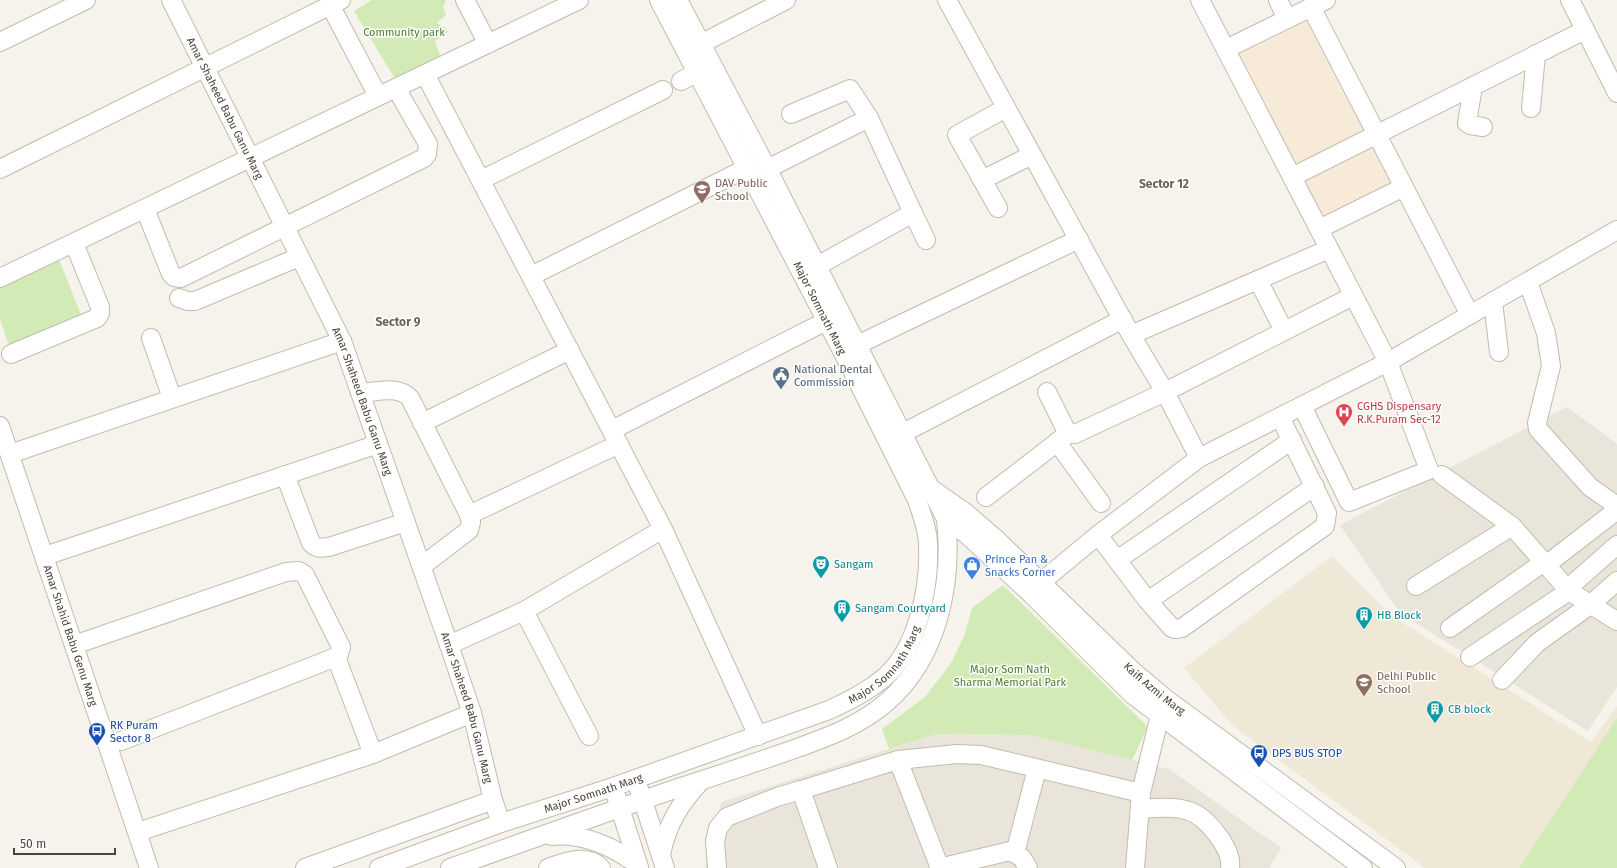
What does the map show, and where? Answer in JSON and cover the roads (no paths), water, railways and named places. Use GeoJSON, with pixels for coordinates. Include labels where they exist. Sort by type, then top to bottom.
{"type":"FeatureCollection","features":[{"type":"Feature","properties":{"kind":"street"},"geometry":{"type":"LineString","coordinates":[[0,42],[86,0]]}},
{"type":"Feature","properties":{"kind":"street","name":"Amar Shaheed Babu Ganu Marg"},"geometry":{"type":"LineString","coordinates":[[171,0],[342,341],[422,566],[472,713],[493,800],[501,823]]}},
{"type":"Feature","properties":{"kind":"street"},"geometry":{"type":"LineString","coordinates":[[465,0],[488,44]]}},
{"type":"Feature","properties":{"kind":"street"},"geometry":{"type":"LineString","coordinates":[[0,278],[579,0]]}},
{"type":"Feature","properties":{"kind":"street","name":"Major Somnath Marg"},"geometry":{"type":"LineString","coordinates":[[378,868],[501,823],[613,787],[758,736],[829,710],[857,697],[887,675],[899,660],[907,649],[921,614],[928,564],[928,544],[924,521],[917,500],[834,317],[817,266],[767,169],[694,47],[659,0]]}},
{"type":"Feature","properties":{"kind":"street","name":"Major Somnath Marg"},"geometry":{"type":"LineString","coordinates":[[450,868],[643,800],[833,736],[870,715],[888,701],[916,667],[928,645],[940,612],[947,571],[948,537],[946,519],[857,345],[834,317],[747,168],[698,72],[694,47],[678,0]]}},
{"type":"Feature","properties":{"kind":"street"},"geometry":{"type":"LineString","coordinates":[[694,47],[786,0]]}},
{"type":"Feature","properties":{"kind":"street"},"geometry":{"type":"LineString","coordinates":[[947,0],[1123,319],[1165,392],[1199,458]]}},
{"type":"Feature","properties":{"kind":"street"},"geometry":{"type":"LineString","coordinates":[[1200,0],[1388,362],[1429,470],[1349,502],[1302,406]]}},
{"type":"Feature","properties":{"kind":"street"},"geometry":{"type":"LineString","coordinates":[[1278,0],[1287,18]]}},
{"type":"Feature","properties":{"kind":"street"},"geometry":{"type":"LineString","coordinates":[[1570,0],[1617,93]]}},
{"type":"Feature","properties":{"kind":"street"},"geometry":{"type":"LineString","coordinates":[[0,169],[336,3],[378,96]]}},
{"type":"Feature","properties":{"kind":"street"},"geometry":{"type":"LineString","coordinates":[[1226,49],[1318,4],[1377,135],[1470,315]]}},
{"type":"Feature","properties":{"kind":"street"},"geometry":{"type":"LineString","coordinates":[[1292,177],[1585,30]]}},
{"type":"Feature","properties":{"kind":"street"},"geometry":{"type":"LineString","coordinates":[[1531,108],[1536,54]]}},
{"type":"Feature","properties":{"kind":"street"},"geometry":{"type":"LineString","coordinates":[[681,81],[698,72]]}},
{"type":"Feature","properties":{"kind":"street"},"geometry":{"type":"LineString","coordinates":[[425,74],[663,529],[758,736]]}},
{"type":"Feature","properties":{"kind":"street"},"geometry":{"type":"LineString","coordinates":[[1473,86],[1467,123],[1470,125],[1483,127]]}},
{"type":"Feature","properties":{"kind":"street"},"geometry":{"type":"LineString","coordinates":[[145,209],[171,274],[174,277],[181,278],[424,158],[428,154],[428,144],[396,88]]}},
{"type":"Feature","properties":{"kind":"street"},"geometry":{"type":"LineString","coordinates":[[791,114],[850,89],[869,118],[926,240]]}},
{"type":"Feature","properties":{"kind":"street"},"geometry":{"type":"LineString","coordinates":[[481,180],[663,90]]}},
{"type":"Feature","properties":{"kind":"street"},"geometry":{"type":"LineString","coordinates":[[998,208],[957,135],[1006,108]]}},
{"type":"Feature","properties":{"kind":"street"},"geometry":{"type":"LineString","coordinates":[[767,169],[869,118]]}},
{"type":"Feature","properties":{"kind":"street"},"geometry":{"type":"LineString","coordinates":[[982,180],[1032,155]]}},
{"type":"Feature","properties":{"kind":"street"},"geometry":{"type":"LineString","coordinates":[[531,276],[747,168]]}},
{"type":"Feature","properties":{"kind":"street"},"geometry":{"type":"LineString","coordinates":[[1319,229],[1404,187]]}},
{"type":"Feature","properties":{"kind":"street"},"geometry":{"type":"LineString","coordinates":[[817,266],[913,213]]}},
{"type":"Feature","properties":{"kind":"street"},"geometry":{"type":"LineString","coordinates":[[946,519],[1035,588],[1098,535],[1199,458],[1388,362],[1617,230]]}},
{"type":"Feature","properties":{"kind":"street"},"geometry":{"type":"LineString","coordinates":[[857,345],[1079,239]]}},
{"type":"Feature","properties":{"kind":"street"},"geometry":{"type":"LineString","coordinates":[[11,354],[97,318],[100,313],[100,308],[74,243]]}},
{"type":"Feature","properties":{"kind":"street"},"geometry":{"type":"LineString","coordinates":[[1132,335],[1329,248]]}},
{"type":"Feature","properties":{"kind":"street"},"geometry":{"type":"LineString","coordinates":[[179,298],[188,301],[195,300],[299,257]]}},
{"type":"Feature","properties":{"kind":"street"},"geometry":{"type":"LineString","coordinates":[[1258,280],[1284,331]]}},
{"type":"Feature","properties":{"kind":"street"},"geometry":{"type":"LineString","coordinates":[[1528,282],[1546,333],[1551,366],[1537,423],[1538,429],[1590,487],[1617,506]]}},
{"type":"Feature","properties":{"kind":"street"},"geometry":{"type":"LineString","coordinates":[[986,497],[1063,437],[1081,432],[1165,392],[1353,296]]}},
{"type":"Feature","properties":{"kind":"street"},"geometry":{"type":"LineString","coordinates":[[1493,302],[1499,352]]}},
{"type":"Feature","properties":{"kind":"street"},"geometry":{"type":"LineString","coordinates":[[469,515],[616,437],[834,317]]}},
{"type":"Feature","properties":{"kind":"street"},"geometry":{"type":"LineString","coordinates":[[903,433],[1123,319]]}},
{"type":"Feature","properties":{"kind":"street"},"geometry":{"type":"LineString","coordinates":[[151,338],[172,398]]}},
{"type":"Feature","properties":{"kind":"street"},"geometry":{"type":"LineString","coordinates":[[10,454],[342,341]]}},
{"type":"Feature","properties":{"kind":"street"},"geometry":{"type":"LineString","coordinates":[[422,423],[570,350]]}},
{"type":"Feature","properties":{"kind":"street"},"geometry":{"type":"LineString","coordinates":[[360,393],[391,390],[400,392],[410,398],[469,515],[471,522],[469,530],[422,566]]}},
{"type":"Feature","properties":{"kind":"street"},"geometry":{"type":"LineString","coordinates":[[1047,392],[1066,430],[1063,437]]}},
{"type":"Feature","properties":{"kind":"street"},"geometry":{"type":"LineString","coordinates":[[1098,535],[1148,601],[1172,628],[1182,628],[1325,526],[1327,513],[1280,417]]}},
{"type":"Feature","properties":{"kind":"street","name":"Amar Shahid Babu Genu Marg"},"geometry":{"type":"LineString","coordinates":[[0,426],[149,868]]}},
{"type":"Feature","properties":{"kind":"street"},"geometry":{"type":"LineString","coordinates":[[1063,437],[1101,503]]}},
{"type":"Feature","properties":{"kind":"street"},"geometry":{"type":"LineString","coordinates":[[1117,560],[1292,440]]}},
{"type":"Feature","properties":{"kind":"street"},"geometry":{"type":"LineString","coordinates":[[45,556],[378,444]]}},
{"type":"Feature","properties":{"kind":"street"},"geometry":{"type":"LineString","coordinates":[[285,475],[311,543],[315,547],[329,547],[406,522]]}},
{"type":"Feature","properties":{"kind":"street"},"geometry":{"type":"LineString","coordinates":[[1442,475],[1512,526],[1568,590],[1617,621]]}},
{"type":"Feature","properties":{"kind":"street"},"geometry":{"type":"LineString","coordinates":[[1148,601],[1315,486]]}},
{"type":"Feature","properties":{"kind":"street","name":"Kaifi Azmi Marg"},"geometry":{"type":"LineString","coordinates":[[931,488],[966,513],[995,538],[1035,588],[1135,673],[1163,707],[1396,868]]}},
{"type":"Feature","properties":{"kind":"street"},"geometry":{"type":"LineString","coordinates":[[1450,628],[1545,563],[1617,510]]}},
{"type":"Feature","properties":{"kind":"street"},"geometry":{"type":"LineString","coordinates":[[1416,586],[1512,526]]}},
{"type":"Feature","properties":{"kind":"street"},"geometry":{"type":"LineString","coordinates":[[449,645],[524,611],[663,529]]}},
{"type":"Feature","properties":{"kind":"street"},"geometry":{"type":"LineString","coordinates":[[1470,657],[1568,590],[1617,546]]}},
{"type":"Feature","properties":{"kind":"street"},"geometry":{"type":"LineString","coordinates":[[74,645],[286,572],[299,571],[305,575],[341,647],[336,657],[121,741]]}},
{"type":"Feature","properties":{"kind":"street"},"geometry":{"type":"LineString","coordinates":[[1502,680],[1537,643],[1590,605],[1617,581]]}},
{"type":"Feature","properties":{"kind":"street"},"geometry":{"type":"LineString","coordinates":[[524,611],[588,736]]}},
{"type":"Feature","properties":{"kind":"street"},"geometry":{"type":"LineString","coordinates":[[336,657],[373,754]]}},
{"type":"Feature","properties":{"kind":"street"},"geometry":{"type":"LineString","coordinates":[[1135,868],[1140,801],[1163,707],[1363,868]]}},
{"type":"Feature","properties":{"kind":"street"},"geometry":{"type":"LineString","coordinates":[[138,832],[373,754],[472,713]]}},
{"type":"Feature","properties":{"kind":"street"},"geometry":{"type":"LineString","coordinates":[[716,868],[715,841],[718,828],[727,817],[776,797],[898,760],[957,754],[981,755],[1037,768],[1140,801],[1169,808],[1188,810],[1198,814],[1220,839],[1227,850],[1231,864],[1230,868]]}},
{"type":"Feature","properties":{"kind":"street"},"geometry":{"type":"LineString","coordinates":[[898,760],[940,868],[1010,851],[1022,858],[1028,868]]}},
{"type":"Feature","properties":{"kind":"street"},"geometry":{"type":"LineString","coordinates":[[1015,853],[1037,768]]}},
{"type":"Feature","properties":{"kind":"street"},"geometry":{"type":"LineString","coordinates":[[635,779],[663,861]]}},
{"type":"Feature","properties":{"kind":"street"},"geometry":{"type":"LineString","coordinates":[[663,861],[666,833],[674,814],[700,781]]}},
{"type":"Feature","properties":{"kind":"street"},"geometry":{"type":"LineString","coordinates":[[613,787],[621,808],[638,867]]}},
{"type":"Feature","properties":{"kind":"street"},"geometry":{"type":"LineString","coordinates":[[801,790],[828,868]]}},
{"type":"Feature","properties":{"kind":"street"},"geometry":{"type":"LineString","coordinates":[[305,868],[493,800]]}},
{"type":"Feature","properties":{"kind":"street"},"geometry":{"type":"LineString","coordinates":[[540,837],[561,835],[582,837],[602,843],[621,853],[638,867]]}},
{"type":"Feature","properties":{"kind":"street"},"geometry":{"type":"LineString","coordinates":[[548,868],[564,862],[578,860],[589,861],[597,864],[601,868]]}},
{"type":"Feature","properties":{"kind":"place","name":"DAV Public School"},"geometry":{"type":"Point","coordinates":[702,204]}},
{"type":"Feature","properties":{"kind":"place","name":"National Dental Commission"},"geometry":{"type":"Point","coordinates":[781,390]}},
{"type":"Feature","properties":{"kind":"place","name":"CGHS Dispensary R.K.Puram Sec-12"},"geometry":{"type":"Point","coordinates":[1344,427]}},
{"type":"Feature","properties":{"kind":"place","name":"Sangam"},"geometry":{"type":"Point","coordinates":[821,579]}},
{"type":"Feature","properties":{"kind":"place","name":"Prince Pan & Snacks Corner"},"geometry":{"type":"Point","coordinates":[972,580]}},
{"type":"Feature","properties":{"kind":"place","name":"Sangam Courtyard"},"geometry":{"type":"Point","coordinates":[842,623]}},
{"type":"Feature","properties":{"kind":"place","name":"HB Block"},"geometry":{"type":"Point","coordinates":[1364,630]}},
{"type":"Feature","properties":{"kind":"place","name":"Delhi Public School"},"geometry":{"type":"Point","coordinates":[1364,697]}},
{"type":"Feature","properties":{"kind":"place","name":"CB block"},"geometry":{"type":"Point","coordinates":[1435,724]}},
{"type":"Feature","properties":{"kind":"place","name":"RK Puram Sector 8"},"geometry":{"type":"Point","coordinates":[97,746]}},
{"type":"Feature","properties":{"kind":"place","name":"DPS BUS STOP"},"geometry":{"type":"Point","coordinates":[1259,768]}},
{"type":"Feature","properties":{"kind":"district","name":"Sector 12"},"geometry":{"type":"Point","coordinates":[1164,184]}},
{"type":"Feature","properties":{"kind":"district","name":"Sector 9"},"geometry":{"type":"Point","coordinates":[398,322]}},
{"type":"Feature","properties":{"kind":"park label","name":"Community park"},"geometry":{"type":"Point","coordinates":[404,32]}},
{"type":"Feature","properties":{"kind":"park label","name":"Major Som Nath Sharma Memorial Park"},"geometry":{"type":"Point","coordinates":[1010,675]}}]}
